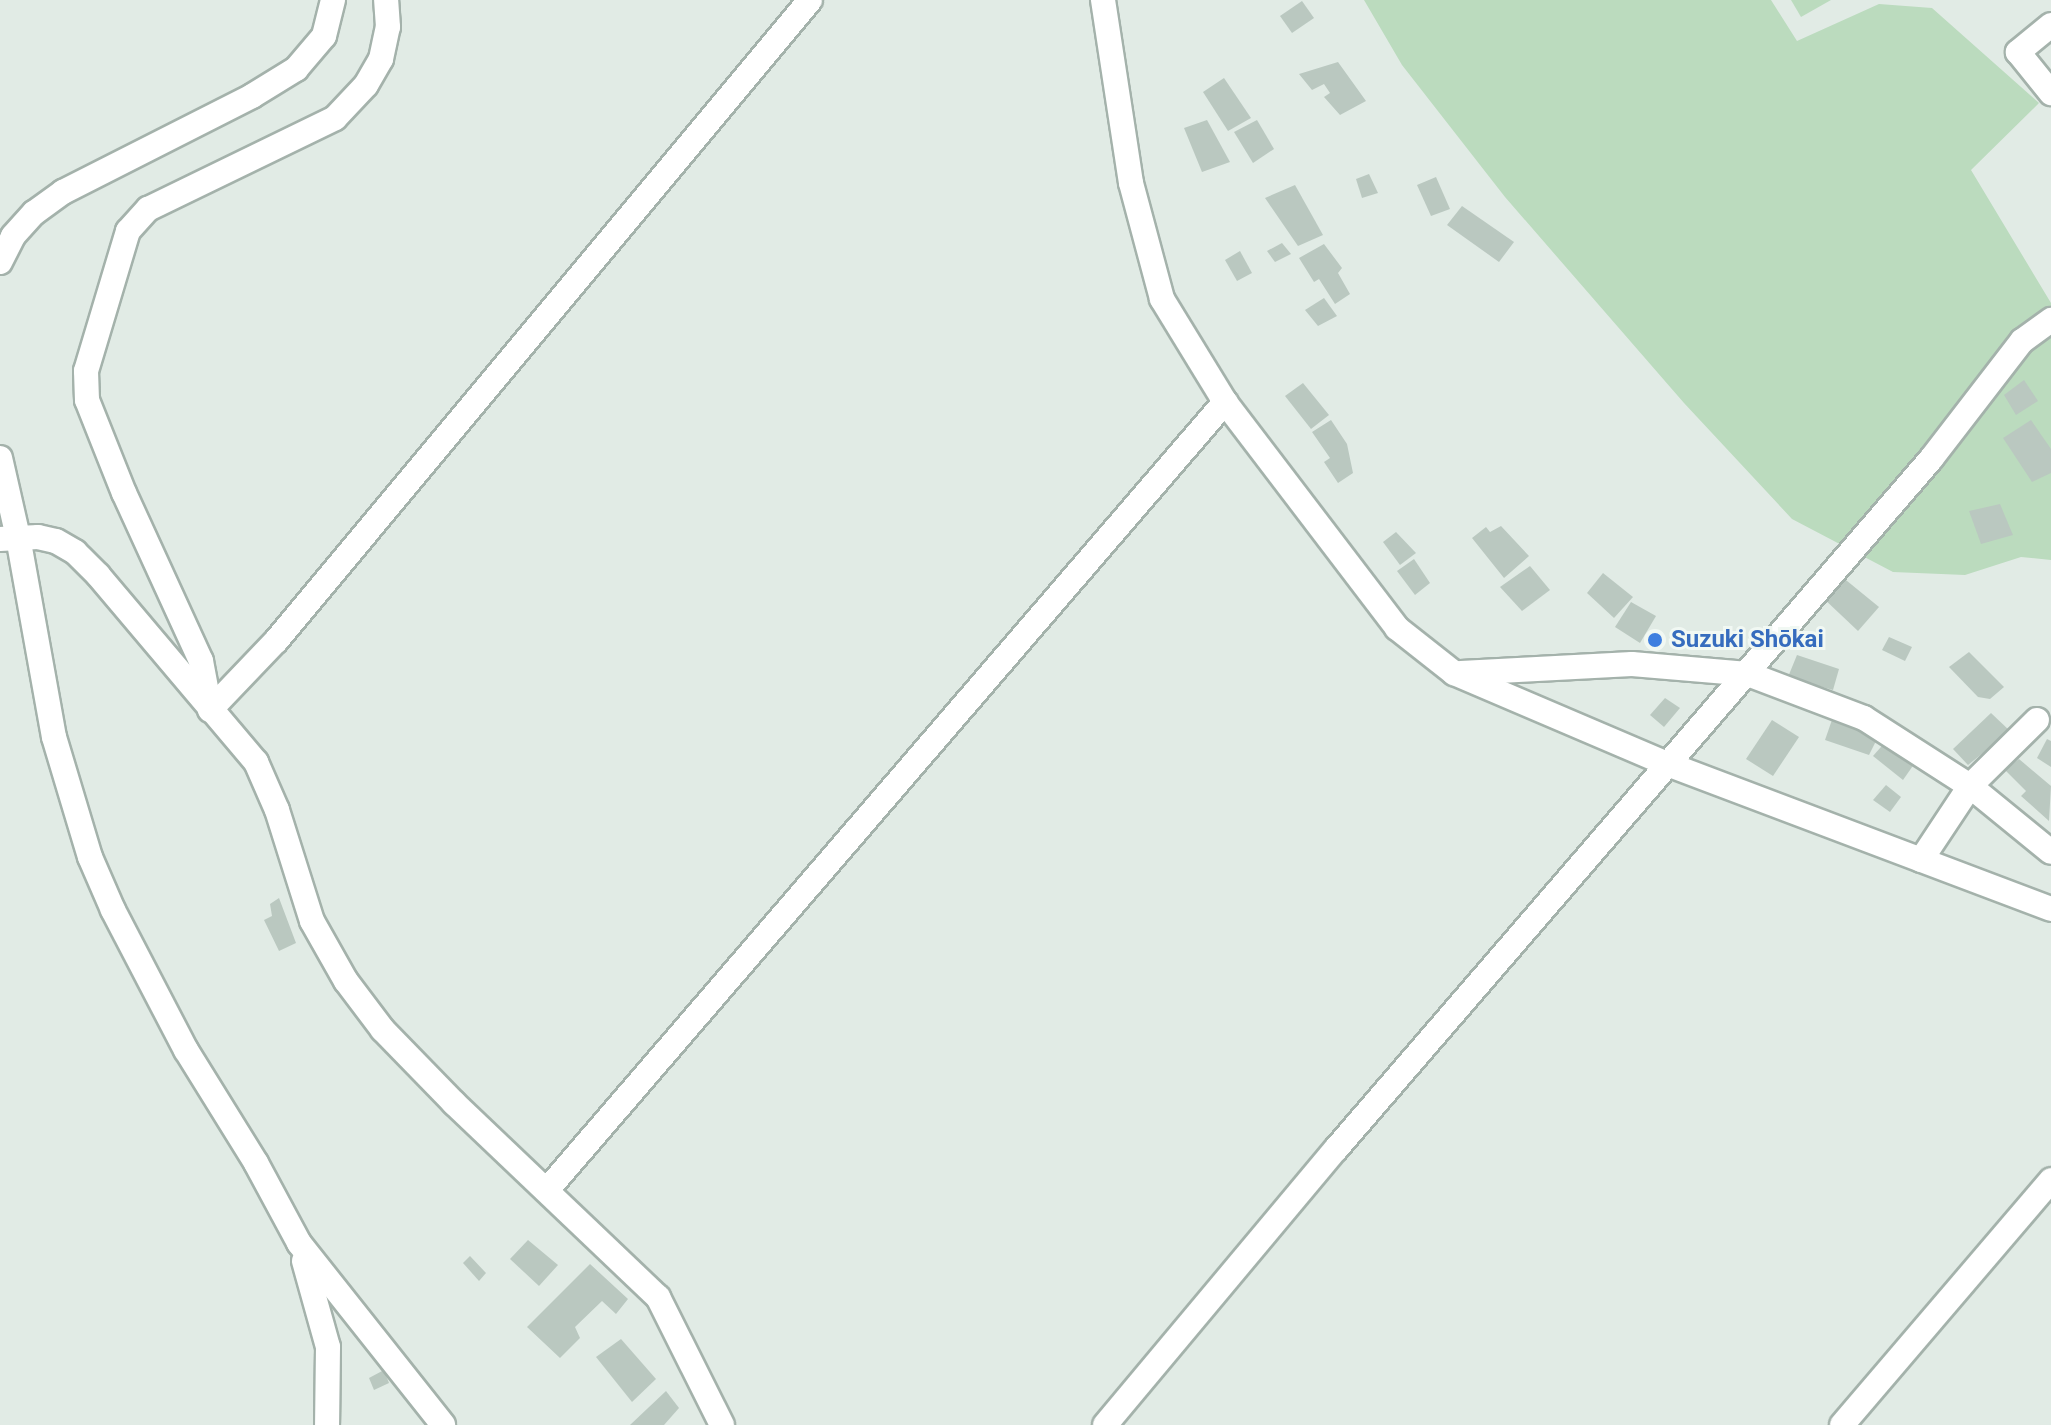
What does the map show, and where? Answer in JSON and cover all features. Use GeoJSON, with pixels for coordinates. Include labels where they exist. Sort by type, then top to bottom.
{"type":"FeatureCollection","features":[{"type":"Feature","properties":{"kind":"street"},"geometry":{"type":"LineString","coordinates":[[0,262],[13,236],[34,213],[63,192],[252,96],[296,69],[324,36],[333,0]]}},
{"type":"Feature","properties":{"kind":"street"},"geometry":{"type":"LineString","coordinates":[[210,710],[201,661],[124,493],[87,400],[86,371],[128,231],[148,209],[335,118],[366,85],[381,59],[388,27],[386,0]]}},
{"type":"Feature","properties":{"kind":"street"},"geometry":{"type":"LineString","coordinates":[[210,710],[295,618],[810,0]]}},
{"type":"Feature","properties":{"kind":"street"},"geometry":{"type":"LineString","coordinates":[[1103,0],[1131,183],[1162,299],[1225,402],[1397,628],[1454,673],[1670,765],[2051,909]]}},
{"type":"Feature","properties":{"kind":"street"},"geometry":{"type":"LineString","coordinates":[[2051,25],[2018,52],[2051,93]]}},
{"type":"Feature","properties":{"kind":"street"},"geometry":{"type":"LineString","coordinates":[[1105,1425],[1336,1149],[1931,459],[2022,341],[2051,320]]}},
{"type":"Feature","properties":{"kind":"street"},"geometry":{"type":"LineString","coordinates":[[547,1190],[1225,402]]}},
{"type":"Feature","properties":{"kind":"street"},"geometry":{"type":"LineString","coordinates":[[0,458],[9,538],[54,737],[90,857],[144,974],[299,1243],[443,1425]]}},
{"type":"Feature","properties":{"kind":"street"},"geometry":{"type":"LineString","coordinates":[[9,538],[56,541],[75,552],[98,575],[256,762],[277,810],[312,921],[346,981],[383,1030],[454,1103],[658,1297],[722,1425]]}},
{"type":"Feature","properties":{"kind":"street"},"geometry":{"type":"LineString","coordinates":[[1454,673],[1632,664],[1748,674],[1864,718],[1970,786],[2051,852]]}},
{"type":"Feature","properties":{"kind":"street"},"geometry":{"type":"LineString","coordinates":[[1921,860],[1970,786],[2037,720]]}},
{"type":"Feature","properties":{"kind":"street"},"geometry":{"type":"LineString","coordinates":[[1842,1425],[2051,1180]]}},
{"type":"Feature","properties":{"kind":"street"},"geometry":{"type":"LineString","coordinates":[[299,1243],[328,1347],[327,1425]]}},
{"type":"Feature","properties":{"kind":"green space"},"geometry":{"type":"Polygon","coordinates":[[[1364,0],[1771,0],[1797,41],[1879,4],[1932,8],[2039,103],[1971,170],[2051,303],[2051,560],[2021,557],[1965,575],[1893,572],[1792,519],[1684,403],[1505,197],[1402,65],[1364,0]]]}},
{"type":"Feature","properties":{"kind":"green space"},"geometry":{"type":"Polygon","coordinates":[[[1791,0],[1831,0],[1801,17],[1791,0]]]}},
{"type":"Feature","properties":{"kind":"building"},"geometry":{"type":"Polygon","coordinates":[[[1302,1],[1314,18],[1292,33],[1280,16],[1302,1]]]}},
{"type":"Feature","properties":{"kind":"building"},"geometry":{"type":"Polygon","coordinates":[[[1338,62],[1366,101],[1340,115],[1324,97],[1330,93],[1324,84],[1312,90],[1299,74],[1338,62]]]}},
{"type":"Feature","properties":{"kind":"building"},"geometry":{"type":"Polygon","coordinates":[[[1224,78],[1251,118],[1228,131],[1203,92],[1224,78]]]}},
{"type":"Feature","properties":{"kind":"building"},"geometry":{"type":"Polygon","coordinates":[[[1207,120],[1230,162],[1202,172],[1184,128],[1207,120]]]}},
{"type":"Feature","properties":{"kind":"building"},"geometry":{"type":"Polygon","coordinates":[[[1257,120],[1274,149],[1253,163],[1234,132],[1257,120]]]}},
{"type":"Feature","properties":{"kind":"building"},"geometry":{"type":"Polygon","coordinates":[[[1369,174],[1378,193],[1362,198],[1356,179],[1369,174]]]}},
{"type":"Feature","properties":{"kind":"building"},"geometry":{"type":"Polygon","coordinates":[[[1436,177],[1450,209],[1431,216],[1417,185],[1436,177]]]}},
{"type":"Feature","properties":{"kind":"building"},"geometry":{"type":"Polygon","coordinates":[[[1295,185],[1323,235],[1298,246],[1265,198],[1295,185]]]}},
{"type":"Feature","properties":{"kind":"building"},"geometry":{"type":"Polygon","coordinates":[[[1462,206],[1514,242],[1499,262],[1447,225],[1462,206]]]}},
{"type":"Feature","properties":{"kind":"building"},"geometry":{"type":"Polygon","coordinates":[[[1282,243],[1291,254],[1275,262],[1267,251],[1282,243]]]}},
{"type":"Feature","properties":{"kind":"building"},"geometry":{"type":"Polygon","coordinates":[[[1324,244],[1342,268],[1338,273],[1350,294],[1335,304],[1319,279],[1314,282],[1299,258],[1324,244]]]}},
{"type":"Feature","properties":{"kind":"building"},"geometry":{"type":"Polygon","coordinates":[[[1240,251],[1252,273],[1237,281],[1225,260],[1240,251]]]}},
{"type":"Feature","properties":{"kind":"building"},"geometry":{"type":"Polygon","coordinates":[[[1324,298],[1337,316],[1318,326],[1305,310],[1324,298]]]}},
{"type":"Feature","properties":{"kind":"building"},"geometry":{"type":"Polygon","coordinates":[[[2024,380],[2038,401],[2016,415],[2004,395],[2024,380]]]}},
{"type":"Feature","properties":{"kind":"building"},"geometry":{"type":"Polygon","coordinates":[[[1303,383],[1329,415],[1311,429],[1285,396],[1303,383]]]}},
{"type":"Feature","properties":{"kind":"building"},"geometry":{"type":"Polygon","coordinates":[[[1331,420],[1347,444],[1353,473],[1338,483],[1324,462],[1330,458],[1312,432],[1331,420]]]}},
{"type":"Feature","properties":{"kind":"building"},"geometry":{"type":"Polygon","coordinates":[[[2031,420],[2051,449],[2051,473],[2032,482],[2003,438],[2031,420]]]}},
{"type":"Feature","properties":{"kind":"building"},"geometry":{"type":"Polygon","coordinates":[[[2000,504],[2013,535],[1981,544],[1969,511],[2000,504]]]}},
{"type":"Feature","properties":{"kind":"building"},"geometry":{"type":"Polygon","coordinates":[[[1501,526],[1529,556],[1504,578],[1472,538],[1486,527],[1490,532],[1501,526]]]}},
{"type":"Feature","properties":{"kind":"building"},"geometry":{"type":"Polygon","coordinates":[[[1396,532],[1416,553],[1400,565],[1383,542],[1396,532]]]}},
{"type":"Feature","properties":{"kind":"building"},"geometry":{"type":"Polygon","coordinates":[[[1414,559],[1430,583],[1415,595],[1397,571],[1414,559]]]}},
{"type":"Feature","properties":{"kind":"building"},"geometry":{"type":"Polygon","coordinates":[[[1530,566],[1550,590],[1522,611],[1500,587],[1530,566]]]}},
{"type":"Feature","properties":{"kind":"building"},"geometry":{"type":"Polygon","coordinates":[[[1603,573],[1633,597],[1614,618],[1587,593],[1603,573]]]}},
{"type":"Feature","properties":{"kind":"building"},"geometry":{"type":"Polygon","coordinates":[[[1841,576],[1879,607],[1858,631],[1822,597],[1841,576]]]}},
{"type":"Feature","properties":{"kind":"building"},"geometry":{"type":"Polygon","coordinates":[[[1631,602],[1656,616],[1640,643],[1615,627],[1631,602]]]}},
{"type":"Feature","properties":{"kind":"building"},"geometry":{"type":"Polygon","coordinates":[[[1889,637],[1912,647],[1905,661],[1882,650],[1889,637]]]}},
{"type":"Feature","properties":{"kind":"building"},"geometry":{"type":"Polygon","coordinates":[[[1969,652],[2004,687],[1990,699],[1978,697],[1949,667],[1969,652]]]}},
{"type":"Feature","properties":{"kind":"building"},"geometry":{"type":"Polygon","coordinates":[[[1797,655],[1839,669],[1833,690],[1788,677],[1797,655]]]}},
{"type":"Feature","properties":{"kind":"building"},"geometry":{"type":"Polygon","coordinates":[[[1665,698],[1680,708],[1664,727],[1650,715],[1665,698]]]}},
{"type":"Feature","properties":{"kind":"building"},"geometry":{"type":"Polygon","coordinates":[[[1991,713],[2010,731],[1968,765],[1953,749],[1991,713]]]}},
{"type":"Feature","properties":{"kind":"building"},"geometry":{"type":"Polygon","coordinates":[[[1833,717],[1879,735],[1869,755],[1825,740],[1833,717]]]}},
{"type":"Feature","properties":{"kind":"building"},"geometry":{"type":"Polygon","coordinates":[[[1772,720],[1799,737],[1773,776],[1746,759],[1772,720]]]}},
{"type":"Feature","properties":{"kind":"building"},"geometry":{"type":"Polygon","coordinates":[[[1888,739],[1917,760],[1903,780],[1873,756],[1888,739]]]}},
{"type":"Feature","properties":{"kind":"building"},"geometry":{"type":"Polygon","coordinates":[[[2047,739],[2051,741],[2051,767],[2037,758],[2047,739]]]}},
{"type":"Feature","properties":{"kind":"building"},"geometry":{"type":"Polygon","coordinates":[[[2019,759],[2051,786],[2049,821],[2021,796],[2026,791],[2005,770],[2019,759]]]}},
{"type":"Feature","properties":{"kind":"building"},"geometry":{"type":"Polygon","coordinates":[[[1886,785],[1901,797],[1890,812],[1873,800],[1886,785]]]}},
{"type":"Feature","properties":{"kind":"building"},"geometry":{"type":"Polygon","coordinates":[[[279,898],[296,943],[279,951],[264,920],[272,916],[270,904],[279,898]]]}},
{"type":"Feature","properties":{"kind":"building"},"geometry":{"type":"Polygon","coordinates":[[[528,1240],[558,1265],[539,1286],[510,1259],[528,1240]]]}},
{"type":"Feature","properties":{"kind":"building"},"geometry":{"type":"Polygon","coordinates":[[[470,1256],[486,1273],[479,1281],[463,1263],[470,1256]]]}},
{"type":"Feature","properties":{"kind":"building"},"geometry":{"type":"Polygon","coordinates":[[[590,1264],[628,1299],[616,1314],[602,1301],[575,1327],[580,1338],[560,1358],[527,1327],[590,1264]]]}},
{"type":"Feature","properties":{"kind":"building"},"geometry":{"type":"Polygon","coordinates":[[[621,1339],[656,1379],[632,1402],[596,1357],[621,1339]]]}},
{"type":"Feature","properties":{"kind":"building"},"geometry":{"type":"Polygon","coordinates":[[[384,1370],[389,1383],[374,1390],[369,1378],[384,1370]]]}},
{"type":"Feature","properties":{"kind":"building"},"geometry":{"type":"Polygon","coordinates":[[[666,1391],[679,1408],[664,1425],[630,1425],[666,1391]]]}},
{"type":"Feature","properties":{"kind":"place","name":"Suzuki Shōkai"},"geometry":{"type":"Point","coordinates":[1655,640]}}]}
